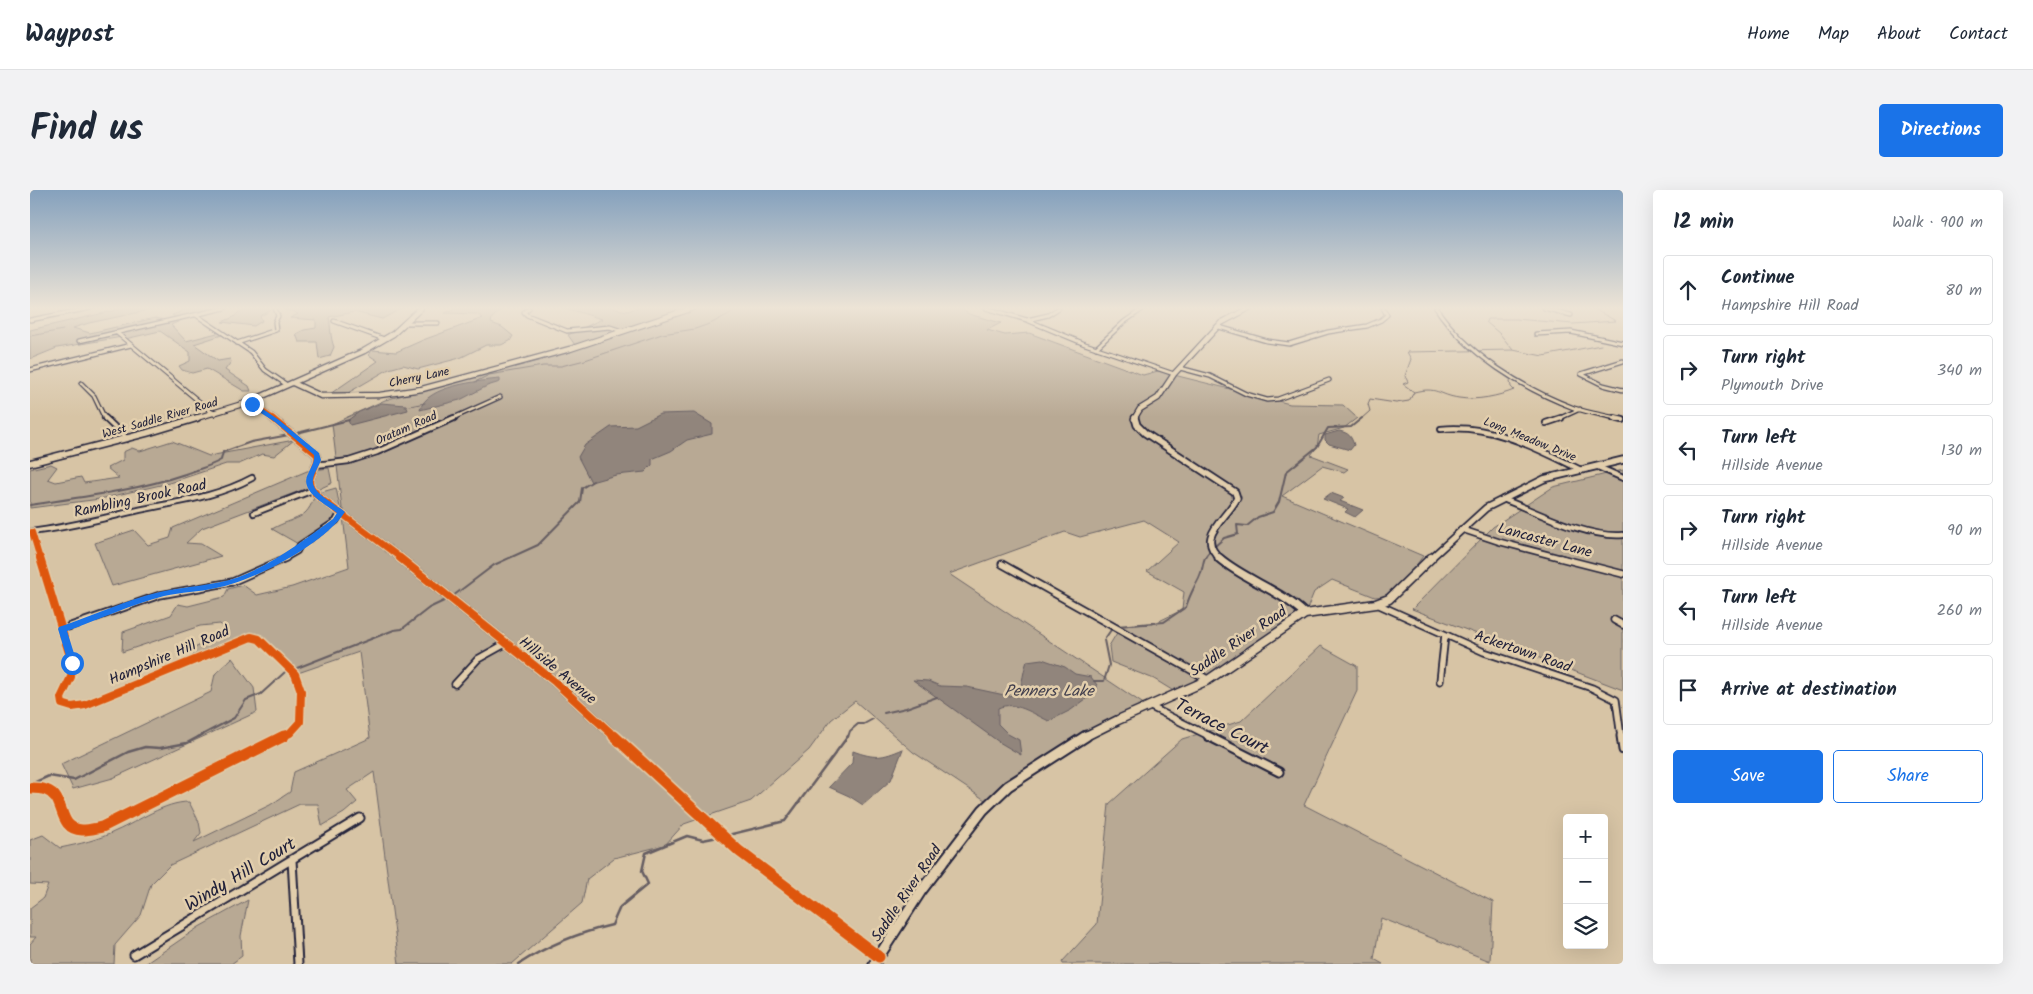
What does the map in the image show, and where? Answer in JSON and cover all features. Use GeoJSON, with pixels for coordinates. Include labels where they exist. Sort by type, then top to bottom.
{"type":"FeatureCollection","features":[{"type":"Feature","properties":{"kind":"main road","name":"Saddle River Road"},"geometry":{"type":"LineString","coordinates":[[877,961],[921,891],[983,810],[1008,786],[1088,735],[1209,680],[1295,618],[1305,614],[1376,604],[1389,598],[1461,529],[1486,508],[1544,479],[1623,460]]}},
{"type":"Feature","properties":{"kind":"street"},"geometry":{"type":"LineString","coordinates":[[240,344],[255,356],[272,376],[287,385]]}},
{"type":"Feature","properties":{"kind":"street","name":"West Saddle River Road"},"geometry":{"type":"LineString","coordinates":[[30,463],[127,439],[249,402],[375,344]]}},
{"type":"Feature","properties":{"kind":"street","name":"Cherry Lane"},"geometry":{"type":"LineString","coordinates":[[293,383],[300,385],[314,395],[380,395],[422,389],[585,344]]}},
{"type":"Feature","properties":{"kind":"street"},"geometry":{"type":"LineString","coordinates":[[1086,344],[1174,374]]}},
{"type":"Feature","properties":{"kind":"street"},"geometry":{"type":"LineString","coordinates":[[1096,348],[1100,344]]}},
{"type":"Feature","properties":{"kind":"street"},"geometry":{"type":"LineString","coordinates":[[1202,344],[1174,374],[1158,398],[1140,409],[1134,419],[1145,433],[1235,492],[1237,498],[1234,504],[1210,539],[1209,546],[1212,552],[1238,572],[1281,596],[1305,614]]}},
{"type":"Feature","properties":{"kind":"street"},"geometry":{"type":"LineString","coordinates":[[1469,344],[1500,369],[1565,405],[1623,420]]}},
{"type":"Feature","properties":{"kind":"street"},"geometry":{"type":"LineString","coordinates":[[30,370],[131,345],[214,414]]}},
{"type":"Feature","properties":{"kind":"street"},"geometry":{"type":"LineString","coordinates":[[1623,361],[1581,374],[1594,382],[1623,390]]}},
{"type":"Feature","properties":{"kind":"street"},"geometry":{"type":"LineString","coordinates":[[1180,368],[1210,376],[1246,394],[1267,400],[1329,380]]}},
{"type":"Feature","properties":{"kind":"street"},"geometry":{"type":"LineString","coordinates":[[82,383],[94,396],[106,420],[127,439]]}},
{"type":"Feature","properties":{"kind":"street","name":"Oratam Road"},"geometry":{"type":"LineString","coordinates":[[316,465],[349,461],[377,452],[500,397]]}},
{"type":"Feature","properties":{"kind":"street"},"geometry":{"type":"LineString","coordinates":[[249,402],[277,421],[317,455],[318,460],[309,481],[313,490],[254,513]]}},
{"type":"Feature","properties":{"kind":"street"},"geometry":{"type":"LineString","coordinates":[[1546,423],[1580,409]]}},
{"type":"Feature","properties":{"kind":"street","name":"Long Meadow Drive"},"geometry":{"type":"LineString","coordinates":[[1441,429],[1463,426],[1487,431],[1581,470]]}},
{"type":"Feature","properties":{"kind":"street"},"geometry":{"type":"LineString","coordinates":[[1598,467],[1623,478]]}},
{"type":"Feature","properties":{"kind":"street","name":"Rambling Brook Road"},"geometry":{"type":"LineString","coordinates":[[31,532],[201,498],[231,488],[252,478]]}},
{"type":"Feature","properties":{"kind":"street","name":"Hillside Avenue"},"geometry":{"type":"LineString","coordinates":[[313,490],[316,492],[315,494],[342,512],[554,682],[718,833],[877,961]]}},
{"type":"Feature","properties":{"kind":"street"},"geometry":{"type":"LineString","coordinates":[[1503,499],[1600,534],[1623,535]]}},
{"type":"Feature","properties":{"kind":"street"},"geometry":{"type":"LineString","coordinates":[[62,629],[160,595],[215,586],[241,579],[297,551],[300,545],[336,521],[342,512]]}},
{"type":"Feature","properties":{"kind":"street","name":"Lancaster Lane"},"geometry":{"type":"LineString","coordinates":[[1461,529],[1514,546],[1623,574]]}},
{"type":"Feature","properties":{"kind":"street","name":"Hampshire Hill Road"},"geometry":{"type":"LineString","coordinates":[[30,788],[42,788],[54,794],[62,808],[66,826],[77,830],[93,830],[111,824],[290,732],[300,722],[301,695],[295,674],[259,639],[251,638],[240,640],[92,703],[78,707],[66,706],[60,702],[71,677],[72,663],[31,532]]}},
{"type":"Feature","properties":{"kind":"street"},"geometry":{"type":"LineString","coordinates":[[1002,564],[1209,680]]}},
{"type":"Feature","properties":{"kind":"street","name":"Ackertown Road"},"geometry":{"type":"LineString","coordinates":[[1376,604],[1511,662],[1592,688],[1623,702]]}},
{"type":"Feature","properties":{"kind":"street"},"geometry":{"type":"LineString","coordinates":[[1614,620],[1623,625]]}},
{"type":"Feature","properties":{"kind":"street"},"geometry":{"type":"LineString","coordinates":[[1440,681],[1446,635]]}},
{"type":"Feature","properties":{"kind":"street"},"geometry":{"type":"LineString","coordinates":[[455,684],[478,659],[505,644]]}},
{"type":"Feature","properties":{"kind":"street"},"geometry":{"type":"LineString","coordinates":[[1616,700],[1623,750]]}},
{"type":"Feature","properties":{"kind":"street","name":"Terrace Court"},"geometry":{"type":"LineString","coordinates":[[1151,707],[1279,772]]}},
{"type":"Feature","properties":{"kind":"street","name":"Windy Hill Court"},"geometry":{"type":"LineString","coordinates":[[134,955],[360,818]]}},
{"type":"Feature","properties":{"kind":"street"},"geometry":{"type":"LineString","coordinates":[[292,860],[298,964]]}},
{"type":"Feature","properties":{"kind":"shaded area"},"geometry":{"type":"Polygon","coordinates":[[[30,344],[80,344],[57,348],[30,359],[30,344]]]}},
{"type":"Feature","properties":{"kind":"shaded area"},"geometry":{"type":"Polygon","coordinates":[[[179,344],[194,344],[218,361],[230,359],[231,362],[225,370],[249,386],[251,391],[244,391],[207,369],[192,373],[182,370],[179,366],[190,361],[190,352],[179,344]]]}},
{"type":"Feature","properties":{"kind":"shaded area"},"geometry":{"type":"Polygon","coordinates":[[[317,344],[333,344],[334,347],[330,356],[319,359],[317,344]]]}},
{"type":"Feature","properties":{"kind":"shaded area"},"geometry":{"type":"Polygon","coordinates":[[[414,344],[503,344],[486,345],[460,358],[418,369],[403,365],[389,369],[346,394],[327,396],[378,361],[369,355],[372,350],[396,352],[414,344]]]}},
{"type":"Feature","properties":{"kind":"shaded area"},"geometry":{"type":"Polygon","coordinates":[[[1059,344],[1143,375],[1158,371],[1290,404],[1343,405],[1357,418],[1344,428],[1319,435],[1317,447],[1311,455],[1348,469],[1344,472],[1322,466],[1282,496],[1423,556],[1394,595],[1375,597],[1332,580],[1314,592],[1305,614],[1180,695],[1154,679],[1111,662],[1109,646],[1121,626],[1153,624],[1182,610],[1184,592],[1147,571],[1179,542],[1144,520],[1080,537],[1065,532],[949,574],[1145,705],[1136,708],[988,802],[913,752],[855,701],[831,720],[809,750],[751,801],[684,824],[665,845],[614,858],[587,879],[582,903],[512,964],[399,964],[374,772],[347,790],[357,802],[344,813],[322,826],[318,804],[300,804],[170,865],[151,884],[141,915],[115,945],[114,964],[30,964],[30,944],[36,937],[30,937],[30,908],[43,898],[48,885],[30,884],[30,840],[43,835],[60,848],[81,843],[109,834],[170,805],[189,802],[199,822],[201,833],[194,842],[270,805],[290,792],[294,772],[370,738],[359,652],[295,674],[259,639],[251,637],[196,658],[189,651],[227,631],[220,624],[200,626],[122,652],[123,632],[171,615],[178,604],[188,606],[224,597],[228,589],[243,585],[257,595],[292,587],[349,567],[332,424],[385,400],[574,348],[575,345],[1059,344]]]}},
{"type":"Feature","properties":{"kind":"shaded area"},"geometry":{"type":"Polygon","coordinates":[[[294,440],[274,456],[262,454],[239,464],[226,464],[169,483],[100,499],[30,508],[30,469],[51,464],[57,467],[48,479],[56,482],[81,477],[84,483],[119,478],[107,468],[123,460],[123,452],[132,448],[140,451],[172,441],[209,456],[294,440]]]}},
{"type":"Feature","properties":{"kind":"shaded area"},"geometry":{"type":"Polygon","coordinates":[[[329,468],[332,483],[319,489],[310,487],[202,528],[186,543],[201,544],[221,556],[112,586],[95,543],[134,530],[148,545],[170,538],[173,528],[307,471],[329,468]]]}},
{"type":"Feature","properties":{"kind":"shaded area"},"geometry":{"type":"Polygon","coordinates":[[[1623,470],[1623,690],[1412,609],[1493,527],[1553,487],[1623,470]]]}},
{"type":"Feature","properties":{"kind":"shaded area"},"geometry":{"type":"Polygon","coordinates":[[[336,488],[341,512],[336,521],[300,545],[272,529],[304,514],[312,503],[315,494],[336,488]]]}},
{"type":"Feature","properties":{"kind":"shaded area"},"geometry":{"type":"Polygon","coordinates":[[[1321,646],[1357,666],[1357,691],[1304,805],[1493,902],[1490,961],[1381,918],[1374,959],[1383,964],[1063,964],[1062,962],[1097,924],[1109,804],[1182,739],[1241,721],[1321,646]]]}},
{"type":"Feature","properties":{"kind":"shaded area"},"geometry":{"type":"Polygon","coordinates":[[[232,658],[254,688],[257,712],[113,778],[73,789],[61,764],[211,692],[215,674],[232,658]]]}},
{"type":"Feature","properties":{"kind":"shaded area"},"geometry":{"type":"Polygon","coordinates":[[[248,900],[241,936],[242,956],[231,964],[145,964],[199,927],[248,900]]]}},
{"type":"Feature","properties":{"kind":"water"},"geometry":{"type":"Polygon","coordinates":[[[500,379],[500,382],[487,386],[460,400],[420,410],[424,402],[432,395],[443,390],[467,383],[500,379]]]}},
{"type":"Feature","properties":{"kind":"water"},"geometry":{"type":"Polygon","coordinates":[[[381,403],[406,405],[408,410],[350,425],[348,420],[359,412],[381,403]]]}},
{"type":"Feature","properties":{"kind":"water"},"geometry":{"type":"Polygon","coordinates":[[[694,413],[712,424],[712,434],[687,440],[671,451],[652,459],[652,465],[645,472],[616,475],[591,482],[578,457],[585,445],[611,427],[636,426],[660,414],[694,413]]]}},
{"type":"Feature","properties":{"kind":"water"},"geometry":{"type":"Polygon","coordinates":[[[1339,431],[1351,437],[1354,445],[1350,450],[1329,444],[1325,440],[1325,435],[1339,431]]]}},
{"type":"Feature","properties":{"kind":"water"},"geometry":{"type":"Polygon","coordinates":[[[1331,493],[1344,498],[1340,501],[1363,510],[1355,517],[1345,512],[1348,509],[1323,499],[1331,493]]]}},
{"type":"Feature","properties":{"kind":"water","name":"Penners Lake"},"geometry":{"type":"Polygon","coordinates":[[[1042,659],[1065,667],[1075,674],[1091,677],[1097,685],[1097,691],[1071,710],[1049,721],[1017,707],[1004,706],[998,708],[998,724],[1008,734],[1019,740],[1021,755],[999,742],[913,680],[928,681],[940,686],[967,687],[1009,696],[1019,692],[1027,661],[1042,659]]]}},
{"type":"Feature","properties":{"kind":"water"},"geometry":{"type":"Polygon","coordinates":[[[903,749],[891,780],[863,805],[829,787],[852,763],[853,751],[878,756],[903,749]]]}},
{"type":"Feature","properties":{"kind":"waterway"},"geometry":{"type":"LineString","coordinates":[[475,382],[489,375],[543,366],[561,366],[632,344]]}},
{"type":"Feature","properties":{"kind":"waterway"},"geometry":{"type":"LineString","coordinates":[[1508,344],[1513,350]]}},
{"type":"Feature","properties":{"kind":"waterway"},"geometry":{"type":"LineString","coordinates":[[1513,350],[1543,356],[1601,345]]}},
{"type":"Feature","properties":{"kind":"waterway"},"geometry":{"type":"LineString","coordinates":[[1414,392],[1403,384],[1408,382],[1405,376],[1411,359],[1407,352],[1513,350]]}},
{"type":"Feature","properties":{"kind":"waterway"},"geometry":{"type":"LineString","coordinates":[[1414,392],[1433,390],[1452,397],[1480,398],[1514,390],[1511,387],[1510,381]]}},
{"type":"Feature","properties":{"kind":"waterway"},"geometry":{"type":"LineString","coordinates":[[1361,419],[1370,411],[1368,404],[1370,399],[1396,403],[1409,401],[1414,392]]}},
{"type":"Feature","properties":{"kind":"waterway"},"geometry":{"type":"LineString","coordinates":[[405,407],[425,403]]}},
{"type":"Feature","properties":{"kind":"waterway"},"geometry":{"type":"LineString","coordinates":[[1214,547],[1224,538],[1238,534],[1237,525],[1247,526],[1258,517],[1273,512],[1279,502],[1286,472],[1317,447],[1328,428],[1351,427],[1362,418]]}},
{"type":"Feature","properties":{"kind":"waterway"},"geometry":{"type":"LineString","coordinates":[[293,434],[349,420]]}},
{"type":"Feature","properties":{"kind":"waterway"},"geometry":{"type":"LineString","coordinates":[[30,505],[108,493],[166,480],[217,462],[221,460],[223,452],[251,442],[289,435]]}},
{"type":"Feature","properties":{"kind":"waterway"},"geometry":{"type":"LineString","coordinates":[[453,596],[494,565],[538,545],[580,502],[582,488],[593,481]]}},
{"type":"Feature","properties":{"kind":"waterway"},"geometry":{"type":"LineString","coordinates":[[1117,626],[1164,622],[1186,607],[1201,574],[1205,557],[1211,550]]}},
{"type":"Feature","properties":{"kind":"waterway"},"geometry":{"type":"LineString","coordinates":[[297,668],[394,630],[402,629],[429,608],[446,600]]}},
{"type":"Feature","properties":{"kind":"waterway"},"geometry":{"type":"LineString","coordinates":[[1094,681],[1104,681],[1109,665],[1104,640],[1113,627]]}},
{"type":"Feature","properties":{"kind":"waterway"},"geometry":{"type":"LineString","coordinates":[[198,737],[234,718],[246,700],[261,694],[285,672]]}},
{"type":"Feature","properties":{"kind":"waterway"},"geometry":{"type":"LineString","coordinates":[[884,713],[906,708],[937,697]]}},
{"type":"Feature","properties":{"kind":"waterway"},"geometry":{"type":"LineString","coordinates":[[848,737],[850,731],[858,724],[864,724],[873,719]]}},
{"type":"Feature","properties":{"kind":"waterway"},"geometry":{"type":"LineString","coordinates":[[31,784],[49,776],[74,780],[128,752],[145,747],[160,748],[187,743],[200,736]]}},
{"type":"Feature","properties":{"kind":"waterway"},"geometry":{"type":"LineString","coordinates":[[728,835],[785,821],[848,736]]}},
{"type":"Feature","properties":{"kind":"waterway"},"geometry":{"type":"LineString","coordinates":[[519,964],[564,940],[612,925],[620,907],[648,884],[642,871],[646,853],[687,836],[703,840],[718,837]]}},
{"type":"Feature","properties":{"kind":"cycle path"},"geometry":{"type":"LineString","coordinates":[[249,402],[277,421],[317,455],[318,460],[309,481],[311,488],[316,492],[315,494],[388,548],[555,682],[739,851],[879,957]]}},
{"type":"Feature","properties":{"kind":"cycle path"},"geometry":{"type":"LineString","coordinates":[[30,788],[46,790],[54,795],[65,821],[71,828],[82,830],[102,827],[290,733],[300,722],[301,691],[295,674],[259,639],[251,637],[85,705],[72,707],[62,704],[61,698],[71,677],[72,663],[32,532]]}},
{"type":"Feature","properties":{"kind":"route"},"geometry":{"type":"LineString","coordinates":[[72,663],[62,629],[160,595],[215,586],[241,579],[297,551],[300,545],[336,521],[342,512],[315,494],[316,492],[309,484],[318,460],[315,452],[288,432],[277,421],[252,404]]}}]}
